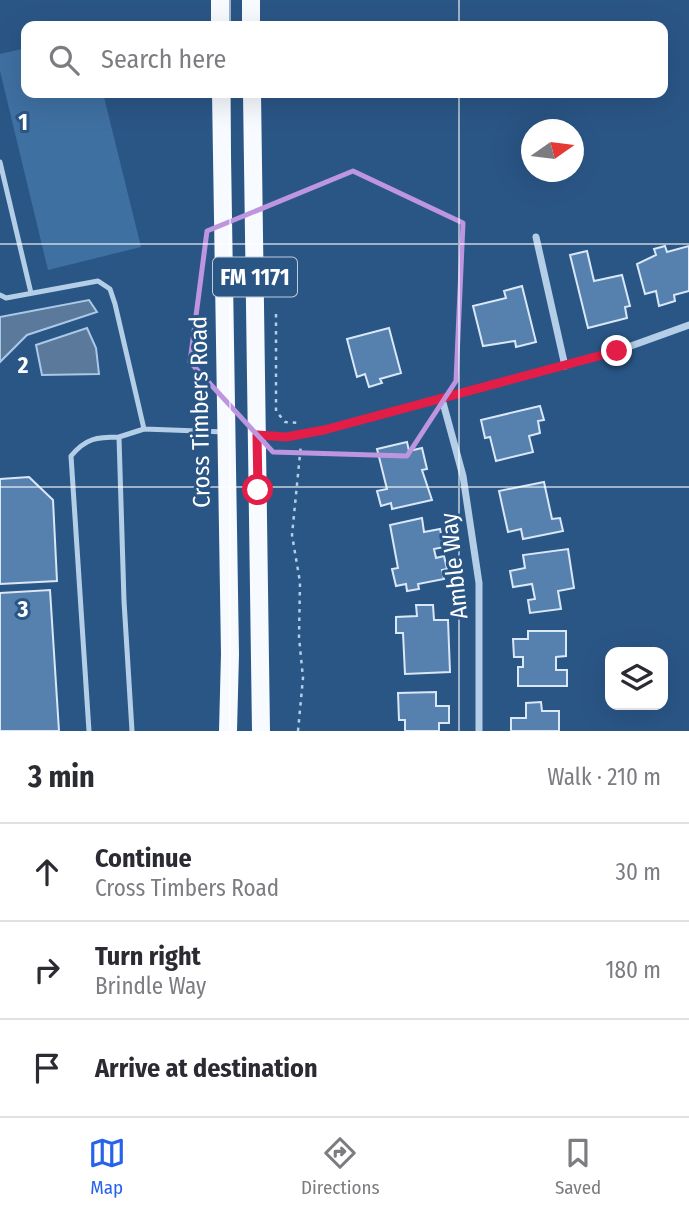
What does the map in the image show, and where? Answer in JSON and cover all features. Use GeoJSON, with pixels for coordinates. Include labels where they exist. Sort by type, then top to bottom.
{"type":"FeatureCollection","features":[{"type":"Feature","properties":{"kind":"main road"},"geometry":{"type":"LineString","coordinates":[[220,0],[220,21]]}},
{"type":"Feature","properties":{"kind":"main road"},"geometry":{"type":"LineString","coordinates":[[251,0],[251,21]]}},
{"type":"Feature","properties":{"kind":"main road","name":"Cross Timbers Road"},"geometry":{"type":"LineString","coordinates":[[220,98],[229,604],[228,731]]}},
{"type":"Feature","properties":{"kind":"main road","name":"FM 1171"},"geometry":{"type":"LineString","coordinates":[[252,98],[261,731]]}},
{"type":"Feature","properties":{"kind":"main road"},"geometry":{"type":"LineString","coordinates":[[225,432],[257,435]]}},
{"type":"Feature","properties":{"kind":"street"},"geometry":{"type":"LineString","coordinates":[[536,237],[565,366]]}},
{"type":"Feature","properties":{"kind":"street"},"geometry":{"type":"LineString","coordinates":[[257,435],[300,434],[442,399],[617,351],[689,326]]}},
{"type":"Feature","properties":{"kind":"street","name":"Amble Way"},"geometry":{"type":"LineString","coordinates":[[442,399],[463,476],[479,583],[480,731]]}},
{"type":"Feature","properties":{"kind":"lane"},"geometry":{"type":"LineString","coordinates":[[0,162],[31,293]]}},
{"type":"Feature","properties":{"kind":"lane"},"geometry":{"type":"LineString","coordinates":[[0,295],[6,298],[97,281],[110,289],[144,429]]}},
{"type":"Feature","properties":{"kind":"lane"},"geometry":{"type":"LineString","coordinates":[[89,731],[71,456],[83,442],[119,437],[144,429],[225,432]]}},
{"type":"Feature","properties":{"kind":"lane"},"geometry":{"type":"LineString","coordinates":[[119,437],[124,601],[132,731]]}},
{"type":"Feature","properties":{"kind":"path"},"geometry":{"type":"LineString","coordinates":[[276,314],[275,411],[285,422],[298,422],[300,434],[301,460],[292,535],[300,593],[299,637],[303,678],[298,731]]}},
{"type":"Feature","properties":{"kind":"highlighted area"},"geometry":{"type":"Polygon","coordinates":[[[353,171],[463,223],[456,381],[407,456],[273,452],[190,362],[207,231],[353,171]]]}},
{"type":"Feature","properties":{"kind":"shaded area"},"geometry":{"type":"Polygon","coordinates":[[[21,49],[21,98],[104,98],[141,247],[48,270],[0,71],[0,54],[21,49]]]}},
{"type":"Feature","properties":{"kind":"shaded area"},"geometry":{"type":"Polygon","coordinates":[[[89,300],[97,312],[27,335],[0,362],[0,317],[89,300]]]}},
{"type":"Feature","properties":{"kind":"shaded area"},"geometry":{"type":"Polygon","coordinates":[[[87,328],[96,348],[99,374],[42,375],[36,345],[87,328]]]}},
{"type":"Feature","properties":{"kind":"building"},"geometry":{"type":"Polygon","coordinates":[[[665,246],[667,252],[689,246],[689,291],[674,295],[675,301],[659,306],[656,291],[645,294],[637,264],[656,255],[654,249],[665,246]]]}},
{"type":"Feature","properties":{"kind":"building"},"geometry":{"type":"Polygon","coordinates":[[[587,251],[594,281],[622,275],[630,306],[625,307],[627,318],[588,328],[570,255],[587,251]]]}},
{"type":"Feature","properties":{"kind":"building"},"geometry":{"type":"Polygon","coordinates":[[[522,286],[536,342],[516,347],[515,341],[483,346],[473,306],[506,298],[504,291],[522,286]]]}},
{"type":"Feature","properties":{"kind":"building"},"geometry":{"type":"Polygon","coordinates":[[[389,328],[401,373],[380,379],[382,383],[369,387],[365,374],[357,377],[347,339],[389,328]]]}},
{"type":"Feature","properties":{"kind":"building"},"geometry":{"type":"Polygon","coordinates":[[[540,406],[544,420],[538,421],[540,433],[529,436],[533,452],[496,461],[490,437],[485,438],[481,420],[540,406]]]}},
{"type":"Feature","properties":{"kind":"building"},"geometry":{"type":"Polygon","coordinates":[[[407,442],[409,451],[422,448],[427,469],[422,470],[432,500],[392,509],[391,503],[381,506],[377,491],[387,489],[377,449],[407,442]]]}},
{"type":"Feature","properties":{"kind":"building"},"geometry":{"type":"Polygon","coordinates":[[[29,477],[53,500],[57,581],[0,584],[0,479],[29,477]]]}},
{"type":"Feature","properties":{"kind":"building"},"geometry":{"type":"Polygon","coordinates":[[[544,482],[552,519],[560,518],[563,531],[523,539],[521,529],[508,532],[499,491],[544,482]]]}},
{"type":"Feature","properties":{"kind":"building"},"geometry":{"type":"Polygon","coordinates":[[[422,518],[424,532],[440,529],[444,547],[434,549],[436,558],[444,556],[447,569],[442,570],[444,579],[418,584],[419,589],[407,591],[406,584],[396,586],[392,569],[398,568],[390,525],[422,518]]]}},
{"type":"Feature","properties":{"kind":"building"},"geometry":{"type":"Polygon","coordinates":[[[568,549],[574,588],[558,591],[561,609],[530,613],[528,600],[535,599],[532,584],[513,587],[510,571],[525,568],[523,555],[568,549]]]}},
{"type":"Feature","properties":{"kind":"building"},"geometry":{"type":"Polygon","coordinates":[[[50,590],[59,731],[0,731],[0,593],[50,590]]]}},
{"type":"Feature","properties":{"kind":"building"},"geometry":{"type":"Polygon","coordinates":[[[416,605],[433,605],[434,620],[448,620],[450,672],[405,674],[403,633],[396,633],[396,617],[417,616],[416,605]]]}},
{"type":"Feature","properties":{"kind":"building"},"geometry":{"type":"Polygon","coordinates":[[[528,631],[566,631],[566,656],[556,657],[556,670],[567,670],[567,686],[518,686],[518,667],[523,667],[523,657],[514,657],[513,639],[528,639],[528,631]]]}},
{"type":"Feature","properties":{"kind":"building"},"geometry":{"type":"Polygon","coordinates":[[[436,692],[436,706],[449,706],[449,723],[439,723],[439,731],[405,731],[405,720],[399,720],[398,693],[436,692]]]}},
{"type":"Feature","properties":{"kind":"building"},"geometry":{"type":"Polygon","coordinates":[[[541,702],[542,711],[559,711],[559,731],[511,731],[511,718],[526,718],[526,703],[541,702]]]}},
{"type":"Feature","properties":{"kind":"route"},"geometry":{"type":"LineString","coordinates":[[258,490],[257,435],[286,437],[324,430],[617,351]]}}]}
